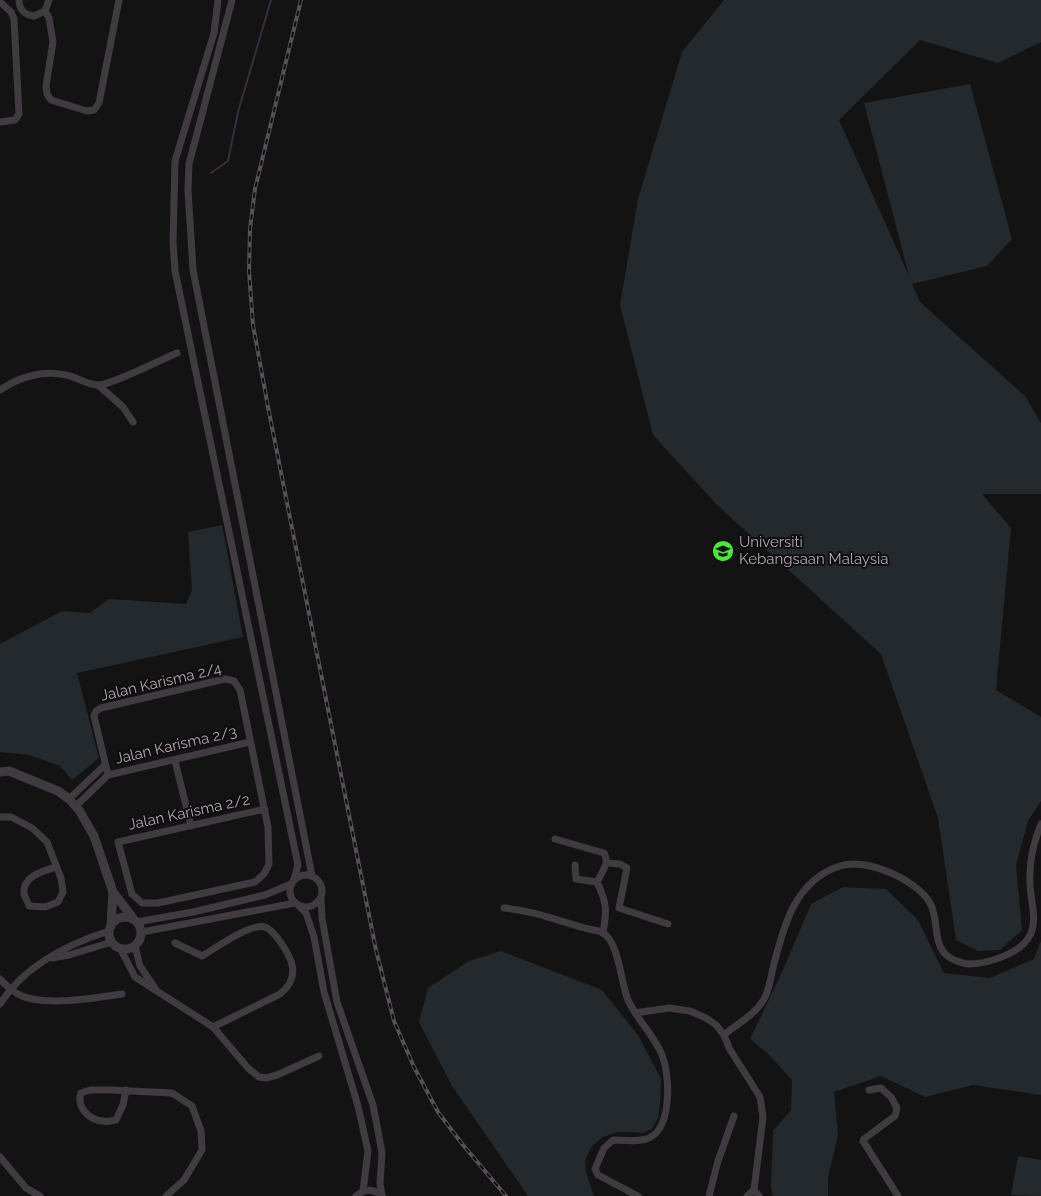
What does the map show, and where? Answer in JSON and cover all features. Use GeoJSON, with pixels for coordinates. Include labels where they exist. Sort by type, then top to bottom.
{"type":"FeatureCollection","features":[{"type":"Feature","properties":{"kind":"street"},"geometry":{"type":"LineString","coordinates":[[19,0],[21,8],[26,14],[34,16],[45,11],[49,0]]}},
{"type":"Feature","properties":{"kind":"street"},"geometry":{"type":"LineString","coordinates":[[45,11],[49,18],[54,42],[46,86],[47,94],[52,100],[87,111],[94,110],[99,103],[118,0]]}},
{"type":"Feature","properties":{"kind":"street"},"geometry":{"type":"LineString","coordinates":[[218,0],[214,33],[175,162],[175,271],[298,865],[290,894],[306,913],[314,936],[324,992],[358,1106],[368,1151],[359,1194]]}},
{"type":"Feature","properties":{"kind":"street"},"geometry":{"type":"LineString","coordinates":[[232,0],[189,164],[188,190],[193,270],[312,876]]}},
{"type":"Feature","properties":{"kind":"street"},"geometry":{"type":"LineString","coordinates":[[0,2],[21,8]]}},
{"type":"Feature","properties":{"kind":"street"},"geometry":{"type":"LineString","coordinates":[[0,2],[14,19],[19,114],[15,120],[0,122]]}},
{"type":"Feature","properties":{"kind":"street"},"geometry":{"type":"LineString","coordinates":[[0,390],[28,376],[46,373],[66,375],[89,384],[107,384],[177,352]]}},
{"type":"Feature","properties":{"kind":"street"},"geometry":{"type":"LineString","coordinates":[[98,385],[123,407],[133,422]]}},
{"type":"Feature","properties":{"kind":"street","name":"Jalan Karisma 2/4"},"geometry":{"type":"LineString","coordinates":[[108,775],[94,716],[100,708],[225,679],[234,681],[240,690],[268,827],[268,864],[264,874],[255,882],[158,903],[142,903],[132,894],[118,842]]}},
{"type":"Feature","properties":{"kind":"street","name":"Jalan Karisma 2/3"},"geometry":{"type":"LineString","coordinates":[[108,775],[175,761],[250,742]]}},
{"type":"Feature","properties":{"kind":"street"},"geometry":{"type":"LineString","coordinates":[[175,761],[191,826]]}},
{"type":"Feature","properties":{"kind":"street"},"geometry":{"type":"LineString","coordinates":[[72,803],[105,765]]}},
{"type":"Feature","properties":{"kind":"street"},"geometry":{"type":"LineString","coordinates":[[0,772],[9,771],[58,790],[72,803],[94,836],[113,892],[142,932],[140,940],[135,946],[127,949],[116,945],[49,958]]}},
{"type":"Feature","properties":{"kind":"street"},"geometry":{"type":"LineString","coordinates":[[72,803],[108,775]]}},
{"type":"Feature","properties":{"kind":"street","name":"Jalan Karisma 2/2"},"geometry":{"type":"LineString","coordinates":[[118,842],[265,810]]}},
{"type":"Feature","properties":{"kind":"street"},"geometry":{"type":"LineString","coordinates":[[0,817],[11,817],[32,828],[47,842],[61,878],[63,892],[58,902],[45,907],[29,906],[24,894],[25,887],[34,874],[56,867]]}},
{"type":"Feature","properties":{"kind":"street"},"geometry":{"type":"LineString","coordinates":[[724,1035],[756,1011],[765,997],[785,927],[798,897],[823,874],[842,865],[861,864],[874,866],[917,888],[930,902],[940,948],[951,959],[967,964],[1005,956],[1014,952],[1031,935],[1033,921],[1030,883],[1032,849],[1041,824]]}},
{"type":"Feature","properties":{"kind":"street"},"geometry":{"type":"LineString","coordinates":[[554,839],[604,853],[607,863],[598,882],[607,911],[603,933]]}},
{"type":"Feature","properties":{"kind":"street"},"geometry":{"type":"LineString","coordinates":[[607,863],[620,864],[627,868],[619,908],[668,924]]}},
{"type":"Feature","properties":{"kind":"street"},"geometry":{"type":"LineString","coordinates":[[576,865],[576,879],[598,882]]}},
{"type":"Feature","properties":{"kind":"street"},"geometry":{"type":"LineString","coordinates":[[0,1004],[9,989],[23,976],[66,948],[110,928],[120,917],[135,920],[193,912],[265,895],[300,876],[306,874],[312,876],[320,882],[322,892],[322,918],[337,1002],[373,1106],[382,1154],[380,1183],[382,1196]]}},
{"type":"Feature","properties":{"kind":"street"},"geometry":{"type":"LineString","coordinates":[[113,892],[110,928],[116,945],[136,977],[213,1027],[248,1068],[259,1077],[266,1078],[277,1075],[319,1056]]}},
{"type":"Feature","properties":{"kind":"street"},"geometry":{"type":"LineString","coordinates":[[142,932],[297,904],[305,907],[311,906],[321,898]]}},
{"type":"Feature","properties":{"kind":"street"},"geometry":{"type":"LineString","coordinates":[[504,908],[526,910],[603,933],[614,949],[627,999],[662,1054],[668,1081],[666,1108],[658,1131],[651,1137],[643,1140],[613,1140],[604,1148],[595,1169],[598,1175],[638,1196]]}},
{"type":"Feature","properties":{"kind":"street"},"geometry":{"type":"LineString","coordinates":[[175,943],[202,956],[239,934],[257,927],[265,927],[272,930],[292,962],[291,982],[280,994],[213,1027]]}},
{"type":"Feature","properties":{"kind":"street"},"geometry":{"type":"LineString","coordinates":[[135,946],[140,966],[156,990]]}},
{"type":"Feature","properties":{"kind":"street"},"geometry":{"type":"LineString","coordinates":[[0,979],[9,989],[32,999],[92,999],[122,994]]}},
{"type":"Feature","properties":{"kind":"street"},"geometry":{"type":"LineString","coordinates":[[636,1012],[669,1008],[690,1011],[711,1021],[724,1035],[729,1048],[760,1097],[763,1117],[756,1193],[747,1196]]}},
{"type":"Feature","properties":{"kind":"street"},"geometry":{"type":"LineString","coordinates":[[869,1090],[880,1088],[891,1097],[897,1108],[895,1116],[863,1141],[898,1196]]}},
{"type":"Feature","properties":{"kind":"street"},"geometry":{"type":"LineString","coordinates":[[126,1090],[123,1105],[116,1120],[103,1122],[94,1118],[82,1108],[79,1099],[81,1093],[90,1090],[126,1090],[172,1093],[192,1106],[201,1131],[202,1150],[184,1180],[166,1196]]}},
{"type":"Feature","properties":{"kind":"street"},"geometry":{"type":"LineString","coordinates":[[708,1196],[734,1116]]}},
{"type":"Feature","properties":{"kind":"street"},"geometry":{"type":"LineString","coordinates":[[0,1157],[26,1188],[40,1196]]}},
{"type":"Feature","properties":{"kind":"street"},"geometry":{"type":"LineString","coordinates":[[359,1194],[369,1190],[382,1196]]}},
{"type":"Feature","properties":{"kind":"shaded area"},"geometry":{"type":"Polygon","coordinates":[[[724,0],[1041,0],[1041,42],[998,63],[920,40],[839,120],[909,276],[864,103],[970,84],[1012,239],[987,266],[912,284],[920,302],[1025,396],[1041,423],[1041,494],[982,494],[1011,528],[996,690],[1041,717],[1041,801],[1028,821],[1016,865],[1022,930],[1000,950],[978,951],[956,940],[938,818],[881,654],[717,505],[653,435],[620,305],[638,199],[682,52],[724,0]]]}},
{"type":"Feature","properties":{"kind":"shaded area"},"geometry":{"type":"Polygon","coordinates":[[[222,525],[243,637],[77,673],[99,758],[72,780],[60,766],[29,755],[0,752],[0,644],[62,611],[90,613],[109,599],[186,604],[192,590],[188,532],[222,525]]]}},
{"type":"Feature","properties":{"kind":"shaded area"},"geometry":{"type":"Polygon","coordinates":[[[843,887],[886,889],[918,920],[944,973],[990,978],[1034,959],[1041,941],[1041,1095],[973,1085],[925,1097],[881,1076],[834,1092],[838,1135],[828,1178],[828,1196],[773,1196],[771,1187],[773,1131],[791,1110],[792,1080],[768,1054],[750,1039],[783,970],[811,904],[843,887]]]}},
{"type":"Feature","properties":{"kind":"shaded area"},"geometry":{"type":"Polygon","coordinates":[[[501,951],[602,990],[638,1035],[661,1079],[658,1118],[652,1129],[643,1133],[618,1132],[603,1137],[592,1146],[585,1160],[586,1173],[594,1196],[528,1196],[452,1086],[419,1022],[428,988],[469,961],[501,951]]]}},
{"type":"Feature","properties":{"kind":"shaded area"},"geometry":{"type":"Polygon","coordinates":[[[1018,1156],[1041,1160],[1041,1196],[1011,1195],[1018,1156]]]}},
{"type":"Feature","properties":{"kind":"waterway"},"geometry":{"type":"LineString","coordinates":[[211,173],[228,161],[238,112],[271,0]]}},
{"type":"Feature","properties":{"kind":"railway"},"geometry":{"type":"LineString","coordinates":[[301,0],[255,189],[250,229],[249,271],[253,325],[376,950],[394,1021],[414,1067],[438,1112],[506,1196]]}},
{"type":"Feature","properties":{"kind":"place","name":"Universiti Kebangsaan Malaysia"},"geometry":{"type":"Point","coordinates":[723,551]}}]}
